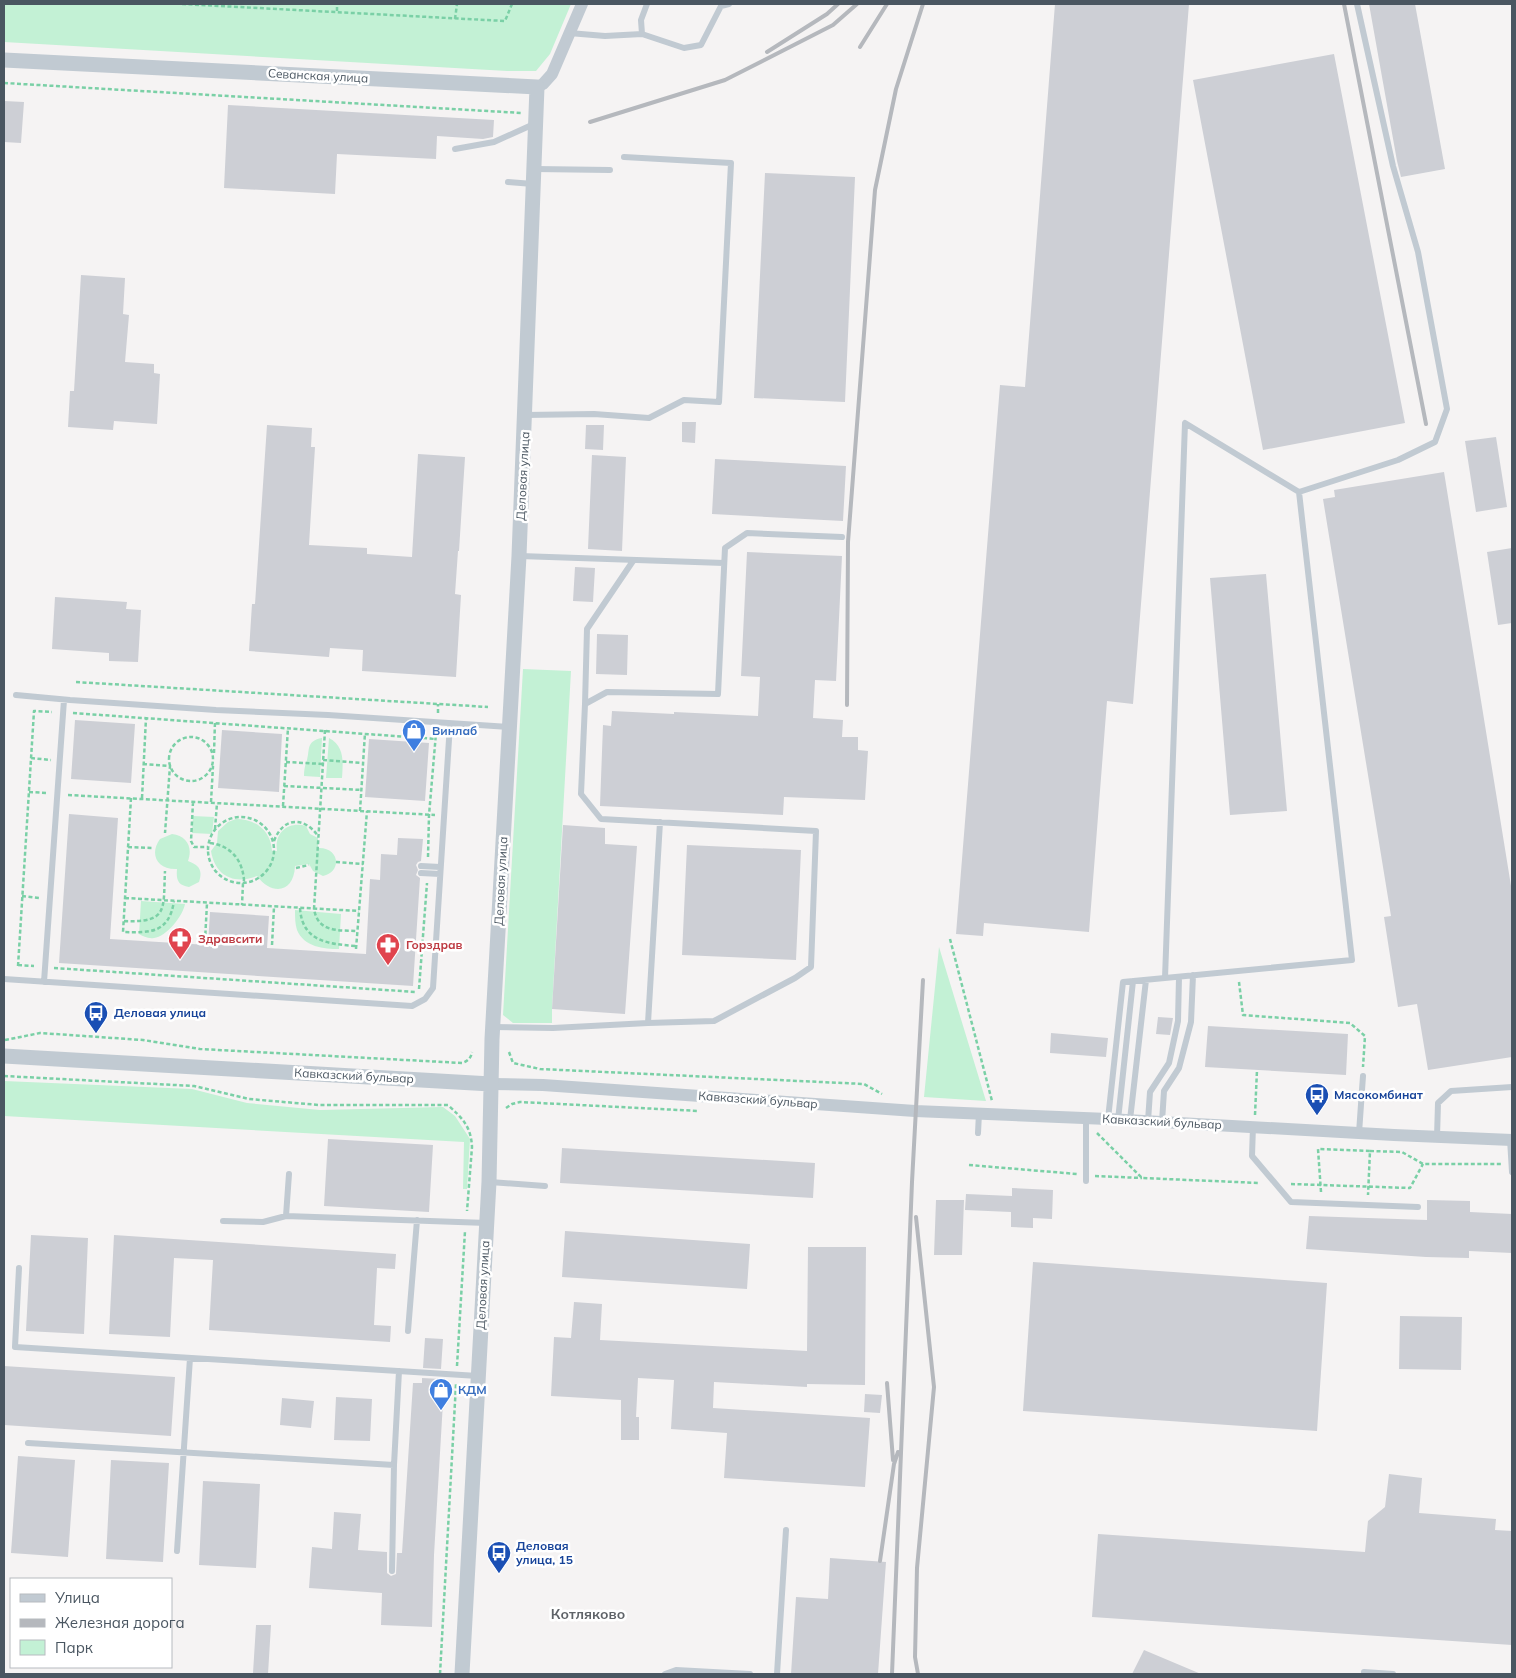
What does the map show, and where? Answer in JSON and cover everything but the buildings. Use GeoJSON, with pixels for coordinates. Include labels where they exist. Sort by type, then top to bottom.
{"type":"FeatureCollection","features":[{"type":"Feature","properties":{"kind":"street"},"geometry":{"type":"LineString","coordinates":[[537,87],[543,84],[552,74],[582,4]]}},
{"type":"Feature","properties":{"kind":"street","name":"Севанская улица"},"geometry":{"type":"LineString","coordinates":[[4,60],[537,87]]}},
{"type":"Feature","properties":{"kind":"street","name":"Деловая улица"},"geometry":{"type":"LineString","coordinates":[[462,1674],[489,1182],[493,1027],[519,556],[537,87]]}},
{"type":"Feature","properties":{"kind":"street","name":"Кавказский бульвар"},"geometry":{"type":"LineString","coordinates":[[4,1056],[491,1084],[543,1085],[896,1109],[1511,1140]]}},
{"type":"Feature","properties":{"kind":"lane"},"geometry":{"type":"LineString","coordinates":[[642,34],[641,20],[647,4]]}},
{"type":"Feature","properties":{"kind":"lane"},"geometry":{"type":"LineString","coordinates":[[569,33],[605,36],[642,34],[684,48],[701,45],[721,6],[729,4]]}},
{"type":"Feature","properties":{"kind":"lane"},"geometry":{"type":"LineString","coordinates":[[1165,978],[1185,423],[1299,492],[1398,460],[1435,442],[1447,409],[1418,252],[1393,166],[1357,4]]}},
{"type":"Feature","properties":{"kind":"lane"},"geometry":{"type":"LineString","coordinates":[[455,149],[494,142],[535,118]]}},
{"type":"Feature","properties":{"kind":"lane"},"geometry":{"type":"LineString","coordinates":[[525,415],[594,414],[649,418],[684,400],[719,402],[731,163],[624,157]]}},
{"type":"Feature","properties":{"kind":"lane"},"geometry":{"type":"LineString","coordinates":[[508,182],[533,177],[610,170]]}},
{"type":"Feature","properties":{"kind":"lane"},"geometry":{"type":"LineString","coordinates":[[1119,1120],[1114,1071],[1123,982],[1352,960],[1299,492]]}},
{"type":"Feature","properties":{"kind":"lane"},"geometry":{"type":"LineString","coordinates":[[585,704],[607,692],[718,694],[725,548],[748,533],[842,537]]}},
{"type":"Feature","properties":{"kind":"lane"},"geometry":{"type":"LineString","coordinates":[[519,556],[724,563]]}},
{"type":"Feature","properties":{"kind":"lane"},"geometry":{"type":"LineString","coordinates":[[493,1027],[553,1028],[714,1020],[795,978],[810,966],[816,830],[601,819],[581,794],[587,629],[633,561]]}},
{"type":"Feature","properties":{"kind":"lane"},"geometry":{"type":"LineString","coordinates":[[16,695],[216,710],[509,727]]}},
{"type":"Feature","properties":{"kind":"lane"},"geometry":{"type":"LineString","coordinates":[[44,982],[64,700]]}},
{"type":"Feature","properties":{"kind":"lane"},"geometry":{"type":"LineString","coordinates":[[4,979],[412,1006],[425,999],[433,988],[450,724]]}},
{"type":"Feature","properties":{"kind":"lane"},"geometry":{"type":"LineString","coordinates":[[648,1023],[660,822]]}},
{"type":"Feature","properties":{"kind":"lane"},"geometry":{"type":"LineString","coordinates":[[424,870],[440,871]]}},
{"type":"Feature","properties":{"kind":"lane"},"geometry":{"type":"LineString","coordinates":[[1162,1122],[1164,1091],[1179,1068],[1191,1022],[1193,975]]}},
{"type":"Feature","properties":{"kind":"lane"},"geometry":{"type":"LineString","coordinates":[[1148,1121],[1150,1092],[1169,1063],[1178,1021],[1179,977]]}},
{"type":"Feature","properties":{"kind":"lane"},"geometry":{"type":"LineString","coordinates":[[1119,1120],[1146,980]]}},
{"type":"Feature","properties":{"kind":"lane"},"geometry":{"type":"LineString","coordinates":[[1119,1120],[1133,981]]}},
{"type":"Feature","properties":{"kind":"lane"},"geometry":{"type":"LineString","coordinates":[[1106,1070],[1114,1071]]}},
{"type":"Feature","properties":{"kind":"lane"},"geometry":{"type":"LineString","coordinates":[[1359,1133],[1363,1076]]}},
{"type":"Feature","properties":{"kind":"lane"},"geometry":{"type":"LineString","coordinates":[[1438,1136],[1438,1103],[1451,1091],[1512,1087]]}},
{"type":"Feature","properties":{"kind":"lane"},"geometry":{"type":"LineString","coordinates":[[978,1133],[980,1113]]}},
{"type":"Feature","properties":{"kind":"lane"},"geometry":{"type":"LineString","coordinates":[[1086,1118],[1086,1178]]}},
{"type":"Feature","properties":{"kind":"lane"},"geometry":{"type":"LineString","coordinates":[[1253,1126],[1252,1156],[1291,1202],[1418,1207]]}},
{"type":"Feature","properties":{"kind":"lane"},"geometry":{"type":"LineString","coordinates":[[1511,1140],[1512,1172]]}},
{"type":"Feature","properties":{"kind":"lane"},"geometry":{"type":"LineString","coordinates":[[286,1216],[289,1174]]}},
{"type":"Feature","properties":{"kind":"lane"},"geometry":{"type":"LineString","coordinates":[[489,1182],[545,1186]]}},
{"type":"Feature","properties":{"kind":"lane"},"geometry":{"type":"LineString","coordinates":[[223,1221],[263,1222],[286,1216],[486,1224]]}},
{"type":"Feature","properties":{"kind":"lane"},"geometry":{"type":"LineString","coordinates":[[408,1331],[417,1220]]}},
{"type":"Feature","properties":{"kind":"lane"},"geometry":{"type":"LineString","coordinates":[[19,1268],[15,1347],[478,1376]]}},
{"type":"Feature","properties":{"kind":"lane"},"geometry":{"type":"LineString","coordinates":[[177,1551],[190,1358]]}},
{"type":"Feature","properties":{"kind":"lane"},"geometry":{"type":"LineString","coordinates":[[392,1570],[394,1465],[399,1371]]}},
{"type":"Feature","properties":{"kind":"lane"},"geometry":{"type":"LineString","coordinates":[[28,1443],[394,1465]]}},
{"type":"Feature","properties":{"kind":"lane"},"geometry":{"type":"LineString","coordinates":[[777,1674],[786,1530]]}},
{"type":"Feature","properties":{"kind":"lane"},"geometry":{"type":"LineString","coordinates":[[665,1674],[676,1670],[750,1674]]}},
{"type":"Feature","properties":{"kind":"lane"},"geometry":{"type":"LineString","coordinates":[[1364,1672],[1393,1674]]}},
{"type":"Feature","properties":{"kind":"path"},"geometry":{"type":"LineString","coordinates":[[182,4],[505,21],[512,4]]}},
{"type":"Feature","properties":{"kind":"path"},"geometry":{"type":"LineString","coordinates":[[337,4],[337,11]]}},
{"type":"Feature","properties":{"kind":"path"},"geometry":{"type":"LineString","coordinates":[[455,19],[457,4]]}},
{"type":"Feature","properties":{"kind":"path"},"geometry":{"type":"LineString","coordinates":[[4,83],[535,118]]}},
{"type":"Feature","properties":{"kind":"path"},"geometry":{"type":"LineString","coordinates":[[76,682],[488,707]]}},
{"type":"Feature","properties":{"kind":"path"},"geometry":{"type":"LineString","coordinates":[[329,697],[314,909],[319,921],[330,929],[358,930]]}},
{"type":"Feature","properties":{"kind":"path"},"geometry":{"type":"LineString","coordinates":[[142,798],[147,704]]}},
{"type":"Feature","properties":{"kind":"path"},"geometry":{"type":"LineString","coordinates":[[18,965],[419,992],[424,870],[438,704]]}},
{"type":"Feature","properties":{"kind":"path"},"geometry":{"type":"LineString","coordinates":[[211,802],[216,710]]}},
{"type":"Feature","properties":{"kind":"path"},"geometry":{"type":"LineString","coordinates":[[17,980],[34,711],[449,740]]}},
{"type":"Feature","properties":{"kind":"path"},"geometry":{"type":"LineString","coordinates":[[283,806],[288,728]]}},
{"type":"Feature","properties":{"kind":"path"},"geometry":{"type":"LineString","coordinates":[[360,811],[365,733]]}},
{"type":"Feature","properties":{"kind":"path"},"geometry":{"type":"LineString","coordinates":[[143,764],[170,766],[178,777],[192,781],[209,773],[214,761],[211,748],[206,742],[193,737],[186,738],[174,745],[170,752],[170,766],[168,800],[165,833]]}},
{"type":"Feature","properties":{"kind":"path"},"geometry":{"type":"LineString","coordinates":[[324,760],[363,763]]}},
{"type":"Feature","properties":{"kind":"path"},"geometry":{"type":"LineString","coordinates":[[286,762],[323,764]]}},
{"type":"Feature","properties":{"kind":"path"},"geometry":{"type":"LineString","coordinates":[[284,786],[362,790]]}},
{"type":"Feature","properties":{"kind":"path"},"geometry":{"type":"LineString","coordinates":[[28,792],[444,816]]}},
{"type":"Feature","properties":{"kind":"path"},"geometry":{"type":"LineString","coordinates":[[131,798],[123,932],[144,933],[158,929],[170,918],[174,901]]}},
{"type":"Feature","properties":{"kind":"path"},"geometry":{"type":"LineString","coordinates":[[193,802],[191,841],[194,847],[223,846],[236,856],[244,873],[242,904]]}},
{"type":"Feature","properties":{"kind":"path"},"geometry":{"type":"LineString","coordinates":[[217,803],[215,830],[209,845],[211,864],[216,871],[230,881],[243,883],[256,880],[263,875],[273,860],[273,842],[278,830],[283,826],[297,822],[307,824],[319,837]]}},
{"type":"Feature","properties":{"kind":"path"},"geometry":{"type":"LineString","coordinates":[[300,908],[300,916],[304,924],[318,939],[332,944],[356,947],[366,811]]}},
{"type":"Feature","properties":{"kind":"path"},"geometry":{"type":"LineString","coordinates":[[215,830],[220,825],[235,818],[251,819],[265,827],[273,842]]}},
{"type":"Feature","properties":{"kind":"path"},"geometry":{"type":"LineString","coordinates":[[128,847],[153,848]]}},
{"type":"Feature","properties":{"kind":"path"},"geometry":{"type":"LineString","coordinates":[[336,862],[363,864]]}},
{"type":"Feature","properties":{"kind":"path"},"geometry":{"type":"LineString","coordinates":[[296,868],[309,865]]}},
{"type":"Feature","properties":{"kind":"path"},"geometry":{"type":"LineString","coordinates":[[123,921],[141,922],[156,918],[161,910],[163,900],[165,871]]}},
{"type":"Feature","properties":{"kind":"path"},"geometry":{"type":"LineString","coordinates":[[125,898],[359,911]]}},
{"type":"Feature","properties":{"kind":"path"},"geometry":{"type":"LineString","coordinates":[[205,941],[207,903]]}},
{"type":"Feature","properties":{"kind":"path"},"geometry":{"type":"LineString","coordinates":[[272,945],[274,906]]}},
{"type":"Feature","properties":{"kind":"path"},"geometry":{"type":"LineString","coordinates":[[950,939],[992,1103]]}},
{"type":"Feature","properties":{"kind":"path"},"geometry":{"type":"LineString","coordinates":[[1238,971],[1243,1015],[1350,1023],[1365,1036],[1363,1076]]}},
{"type":"Feature","properties":{"kind":"path"},"geometry":{"type":"LineString","coordinates":[[4,1040],[40,1033],[143,1040],[200,1049],[462,1063],[471,1057],[472,1052]]}},
{"type":"Feature","properties":{"kind":"path"},"geometry":{"type":"LineString","coordinates":[[509,1052],[513,1063],[540,1069],[864,1084],[889,1098]]}},
{"type":"Feature","properties":{"kind":"path"},"geometry":{"type":"LineString","coordinates":[[1257,1070],[1254,1116],[1264,1116]]}},
{"type":"Feature","properties":{"kind":"path"},"geometry":{"type":"LineString","coordinates":[[4,1076],[194,1086],[248,1099],[319,1106],[448,1105],[463,1118],[471,1136],[472,1147],[440,1674]]}},
{"type":"Feature","properties":{"kind":"path"},"geometry":{"type":"LineString","coordinates":[[502,1113],[512,1104],[520,1102],[537,1103]]}},
{"type":"Feature","properties":{"kind":"path"},"geometry":{"type":"LineString","coordinates":[[1086,1132],[1096,1133],[1142,1178]]}},
{"type":"Feature","properties":{"kind":"path"},"geometry":{"type":"LineString","coordinates":[[1322,1204],[1318,1148],[1402,1152],[1423,1164],[1511,1164]]}},
{"type":"Feature","properties":{"kind":"path"},"geometry":{"type":"LineString","coordinates":[[1367,1205],[1370,1151]]}},
{"type":"Feature","properties":{"kind":"path"},"geometry":{"type":"LineString","coordinates":[[969,1165],[1086,1178],[1142,1178],[1410,1188],[1423,1164]]}},
{"type":"Feature","properties":{"kind":"green space"},"geometry":{"type":"Polygon","coordinates":[[[4,4],[571,4],[550,54],[536,71],[507,71],[4,42],[4,4]]]}},
{"type":"Feature","properties":{"kind":"green space"},"geometry":{"type":"Polygon","coordinates":[[[523,669],[571,671],[552,1023],[513,1023],[503,1015],[523,669]]]}},
{"type":"Feature","properties":{"kind":"green space"},"geometry":{"type":"Polygon","coordinates":[[[322,738],[320,777],[304,776],[311,743],[322,738]]]}},
{"type":"Feature","properties":{"kind":"green space"},"geometry":{"type":"Polygon","coordinates":[[[329,738],[338,746],[342,755],[342,778],[326,778],[329,738]]]}},
{"type":"Feature","properties":{"kind":"green space"},"geometry":{"type":"Polygon","coordinates":[[[193,816],[214,817],[212,834],[192,833],[193,816]]]}},
{"type":"Feature","properties":{"kind":"green space"},"geometry":{"type":"Polygon","coordinates":[[[236,819],[250,821],[261,828],[269,838],[272,851],[277,851],[278,838],[284,830],[294,825],[306,826],[310,834],[318,838],[318,848],[330,851],[334,855],[336,865],[334,869],[323,876],[313,871],[309,864],[295,866],[291,882],[281,889],[269,887],[257,876],[249,879],[233,879],[221,872],[217,867],[211,851],[217,843],[218,831],[228,822],[236,819]]]}},
{"type":"Feature","properties":{"kind":"green space"},"geometry":{"type":"Polygon","coordinates":[[[172,834],[182,837],[188,843],[190,851],[188,861],[195,864],[200,871],[199,882],[189,887],[182,885],[178,881],[177,869],[164,867],[155,855],[160,839],[172,834]]]}},
{"type":"Feature","properties":{"kind":"green space"},"geometry":{"type":"Polygon","coordinates":[[[141,901],[185,904],[181,914],[169,930],[159,937],[150,938],[139,934],[141,901]]]}},
{"type":"Feature","properties":{"kind":"green space"},"geometry":{"type":"Polygon","coordinates":[[[295,910],[341,914],[339,949],[315,946],[304,940],[297,930],[295,910]]]}},
{"type":"Feature","properties":{"kind":"green space"},"geometry":{"type":"Polygon","coordinates":[[[939,947],[986,1101],[924,1097],[939,947]]]}},
{"type":"Feature","properties":{"kind":"green space"},"geometry":{"type":"Polygon","coordinates":[[[4,1081],[192,1089],[247,1103],[320,1110],[443,1107],[455,1116],[470,1139],[467,1189],[463,1189],[464,1142],[4,1116],[4,1081]]]}},
{"type":"Feature","properties":{"kind":"railway"},"geometry":{"type":"LineString","coordinates":[[767,52],[827,14],[838,4]]}},
{"type":"Feature","properties":{"kind":"railway"},"geometry":{"type":"LineString","coordinates":[[590,122],[725,80],[833,25],[857,4]]}},
{"type":"Feature","properties":{"kind":"railway"},"geometry":{"type":"LineString","coordinates":[[860,47],[887,4]]}},
{"type":"Feature","properties":{"kind":"railway"},"geometry":{"type":"LineString","coordinates":[[847,705],[848,542],[875,190],[896,89],[923,4]]}},
{"type":"Feature","properties":{"kind":"railway"},"geometry":{"type":"LineString","coordinates":[[1344,4],[1426,424]]}},
{"type":"Feature","properties":{"kind":"railway"},"geometry":{"type":"LineString","coordinates":[[892,1674],[912,1182],[923,980]]}},
{"type":"Feature","properties":{"kind":"railway"},"geometry":{"type":"LineString","coordinates":[[916,1217],[934,1387],[917,1568],[915,1657],[918,1674]]}},
{"type":"Feature","properties":{"kind":"railway"},"geometry":{"type":"LineString","coordinates":[[887,1383],[893,1460]]}},
{"type":"Feature","properties":{"kind":"railway"},"geometry":{"type":"LineString","coordinates":[[880,1561],[894,1464],[898,1452]]}},
{"type":"Feature","properties":{"kind":"place","name":"Винлаб"},"geometry":{"type":"Point","coordinates":[414,752]}},
{"type":"Feature","properties":{"kind":"place","name":"Здравсити"},"geometry":{"type":"Point","coordinates":[180,960]}},
{"type":"Feature","properties":{"kind":"place","name":"Горздрав"},"geometry":{"type":"Point","coordinates":[388,966]}},
{"type":"Feature","properties":{"kind":"place","name":"Деловая улица"},"geometry":{"type":"Point","coordinates":[96,1034]}},
{"type":"Feature","properties":{"kind":"place","name":"Мясокомбинат"},"geometry":{"type":"Point","coordinates":[1317,1116]}},
{"type":"Feature","properties":{"kind":"place","name":"КДМ"},"geometry":{"type":"Point","coordinates":[441,1411]}},
{"type":"Feature","properties":{"kind":"place","name":"Деловая улица, 15"},"geometry":{"type":"Point","coordinates":[499,1574]}},
{"type":"Feature","properties":{"kind":"district","name":"Котляково"},"geometry":{"type":"Point","coordinates":[588,1614]}}]}
